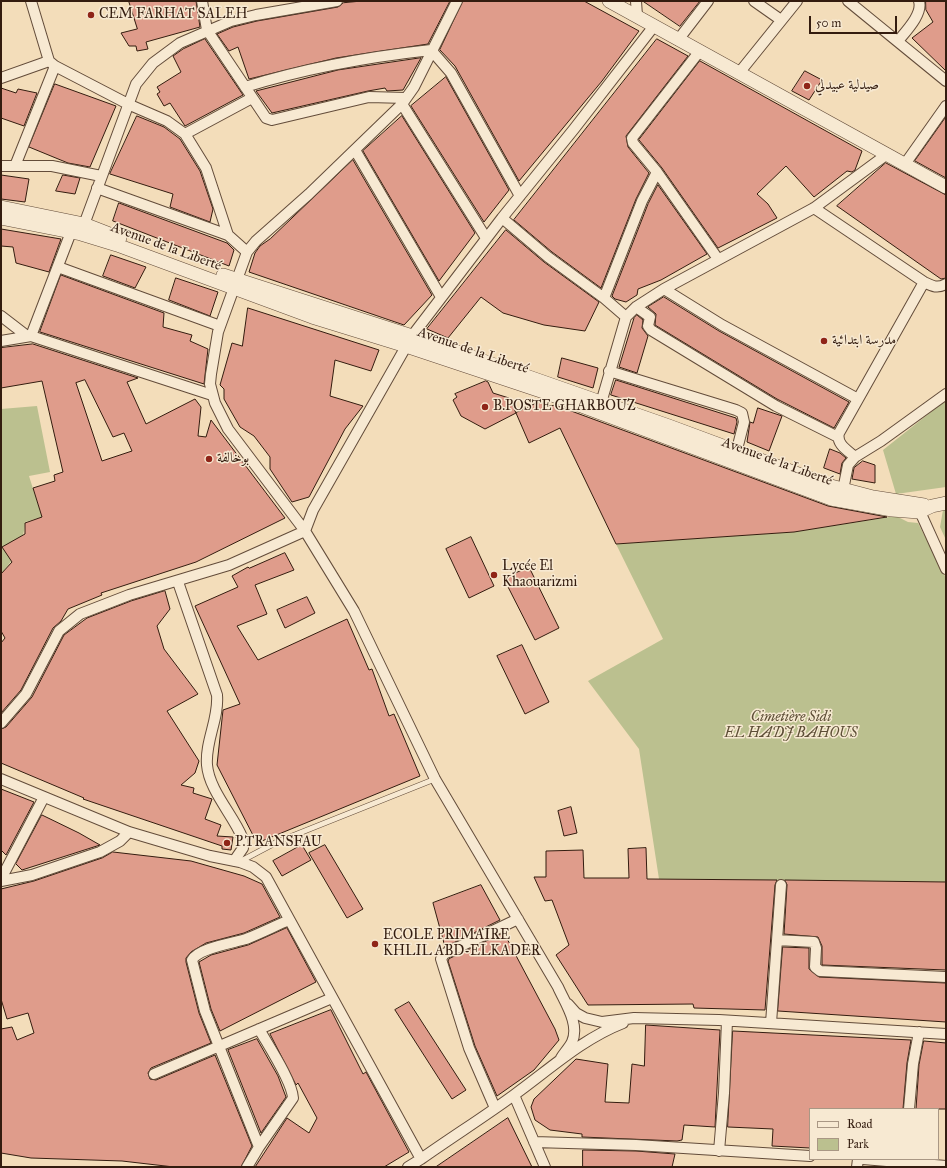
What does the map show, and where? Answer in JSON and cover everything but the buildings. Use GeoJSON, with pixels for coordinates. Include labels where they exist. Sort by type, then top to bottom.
{"type":"FeatureCollection","features":[{"type":"Feature","properties":{"kind":"street"},"geometry":{"type":"LineString","coordinates":[[15,166],[52,63],[31,1]]}},
{"type":"Feature","properties":{"kind":"street"},"geometry":{"type":"LineString","coordinates":[[202,1],[207,30],[264,116],[272,120],[369,97],[404,101]]}},
{"type":"Feature","properties":{"kind":"street"},"geometry":{"type":"LineString","coordinates":[[29,336],[58,267],[78,230],[97,188],[130,105],[136,84],[154,63],[173,47],[207,30],[249,16],[337,1]]}},
{"type":"Feature","properties":{"kind":"street"},"geometry":{"type":"LineString","coordinates":[[457,1],[404,101],[355,150],[256,241],[247,252],[220,326],[211,374],[212,395],[218,413],[239,446],[305,531],[354,611],[435,779],[558,987],[570,1014],[574,1031],[572,1042],[561,1058]]}},
{"type":"Feature","properties":{"kind":"street"},"geometry":{"type":"LineString","coordinates":[[609,1],[946,187]]}},
{"type":"Feature","properties":{"kind":"street"},"geometry":{"type":"LineString","coordinates":[[636,1],[637,16]]}},
{"type":"Feature","properties":{"kind":"street"},"geometry":{"type":"LineString","coordinates":[[678,40],[708,1]]}},
{"type":"Feature","properties":{"kind":"street"},"geometry":{"type":"LineString","coordinates":[[754,1],[782,20]]}},
{"type":"Feature","properties":{"kind":"street"},"geometry":{"type":"LineString","coordinates":[[739,74],[798,1]]}},
{"type":"Feature","properties":{"kind":"street"},"geometry":{"type":"LineString","coordinates":[[848,1],[946,81]]}},
{"type":"Feature","properties":{"kind":"street"},"geometry":{"type":"LineString","coordinates":[[898,41],[916,16],[920,8],[919,1]]}},
{"type":"Feature","properties":{"kind":"street"},"geometry":{"type":"LineString","coordinates":[[1,723],[26,694],[59,632],[80,614],[104,603],[229,566],[305,531],[313,510],[409,341],[486,238],[654,26]]}},
{"type":"Feature","properties":{"kind":"street"},"geometry":{"type":"LineString","coordinates":[[245,87],[288,74],[327,65],[431,50]]}},
{"type":"Feature","properties":{"kind":"street"},"geometry":{"type":"LineString","coordinates":[[431,50],[451,73],[520,196]]}},
{"type":"Feature","properties":{"kind":"street"},"geometry":{"type":"LineString","coordinates":[[699,52],[632,136],[633,143],[657,172],[718,259]]}},
{"type":"Feature","properties":{"kind":"street"},"geometry":{"type":"LineString","coordinates":[[1,78],[52,63],[130,105],[167,121],[185,134],[206,168],[228,235]]}},
{"type":"Feature","properties":{"kind":"street"},"geometry":{"type":"LineString","coordinates":[[185,134],[252,98]]}},
{"type":"Feature","properties":{"kind":"street"},"geometry":{"type":"LineString","coordinates":[[404,101],[486,238]]}},
{"type":"Feature","properties":{"kind":"street"},"geometry":{"type":"LineString","coordinates":[[905,164],[946,106]]}},
{"type":"Feature","properties":{"kind":"street"},"geometry":{"type":"LineString","coordinates":[[355,150],[441,297]]}},
{"type":"Feature","properties":{"kind":"street"},"geometry":{"type":"LineString","coordinates":[[600,403],[626,317],[636,307],[664,289],[814,208],[886,155]]}},
{"type":"Feature","properties":{"kind":"street"},"geometry":{"type":"LineString","coordinates":[[1,166],[52,166],[101,176]]}},
{"type":"Feature","properties":{"kind":"street"},"geometry":{"type":"LineString","coordinates":[[604,298],[642,201],[657,172]]}},
{"type":"Feature","properties":{"kind":"street"},"geometry":{"type":"LineString","coordinates":[[97,188],[228,235],[247,252]]}},
{"type":"Feature","properties":{"kind":"street","name":"Avenue de la Liberté"},"geometry":{"type":"LineString","coordinates":[[1,207],[78,230],[236,285],[668,426],[734,457],[831,499],[892,510],[918,508],[946,503]]}},
{"type":"Feature","properties":{"kind":"street"},"geometry":{"type":"LineString","coordinates":[[814,208],[924,282],[940,288],[946,284]]}},
{"type":"Feature","properties":{"kind":"street","name":"Avenue de la Liberté"},"geometry":{"type":"LineString","coordinates":[[1,218],[78,230]]}},
{"type":"Feature","properties":{"kind":"street"},"geometry":{"type":"LineString","coordinates":[[502,218],[548,257],[604,298],[626,317]]}},
{"type":"Feature","properties":{"kind":"street"},"geometry":{"type":"LineString","coordinates":[[58,267],[220,326]]}},
{"type":"Feature","properties":{"kind":"street"},"geometry":{"type":"LineString","coordinates":[[854,457],[839,443],[838,437],[924,282]]}},
{"type":"Feature","properties":{"kind":"street"},"geometry":{"type":"LineString","coordinates":[[664,289],[722,325],[858,399]]}},
{"type":"Feature","properties":{"kind":"street"},"geometry":{"type":"LineString","coordinates":[[636,307],[650,317],[648,326],[651,330],[776,406],[838,437]]}},
{"type":"Feature","properties":{"kind":"street"},"geometry":{"type":"LineString","coordinates":[[1,316],[29,336],[212,395]]}},
{"type":"Feature","properties":{"kind":"street"},"geometry":{"type":"LineString","coordinates":[[1,342],[29,336]]}},
{"type":"Feature","properties":{"kind":"street","name":"Avenue de la Liberté"},"geometry":{"type":"LineString","coordinates":[[409,341],[586,407],[734,457],[844,490],[918,508]]}},
{"type":"Feature","properties":{"kind":"street"},"geometry":{"type":"LineString","coordinates":[[609,371],[742,413],[744,422],[734,457]]}},
{"type":"Feature","properties":{"kind":"street"},"geometry":{"type":"LineString","coordinates":[[844,490],[848,465],[854,457],[881,441],[946,394]]}},
{"type":"Feature","properties":{"kind":"street"},"geometry":{"type":"LineString","coordinates":[[918,508],[946,569]]}},
{"type":"Feature","properties":{"kind":"street"},"geometry":{"type":"LineString","coordinates":[[178,582],[217,695],[217,715],[208,748],[207,765],[209,777],[242,838],[243,848],[237,861]]}},
{"type":"Feature","properties":{"kind":"street"},"geometry":{"type":"LineString","coordinates":[[1,779],[129,832],[210,856],[237,861],[253,867],[266,877],[421,1159]]}},
{"type":"Feature","properties":{"kind":"street"},"geometry":{"type":"LineString","coordinates":[[1,880],[44,797]]}},
{"type":"Feature","properties":{"kind":"street"},"geometry":{"type":"LineString","coordinates":[[1,880],[32,874],[100,852],[120,842],[129,832]]}},
{"type":"Feature","properties":{"kind":"street"},"geometry":{"type":"LineString","coordinates":[[771,1023],[781,885]]}},
{"type":"Feature","properties":{"kind":"street"},"geometry":{"type":"LineString","coordinates":[[259,1148],[218,1047],[205,1011],[192,965],[193,958],[209,949],[253,936],[289,920]]}},
{"type":"Feature","properties":{"kind":"street"},"geometry":{"type":"LineString","coordinates":[[495,1108],[469,1048],[441,959],[444,954],[518,920]]}},
{"type":"Feature","properties":{"kind":"street"},"geometry":{"type":"LineString","coordinates":[[777,940],[814,942],[816,948],[815,967],[820,971],[946,977]]}},
{"type":"Feature","properties":{"kind":"street"},"geometry":{"type":"LineString","coordinates":[[154,1074],[332,998]]}},
{"type":"Feature","properties":{"kind":"street"},"geometry":{"type":"LineString","coordinates":[[563,999],[576,1013],[594,1021],[634,1018],[727,1021],[946,1034]]}},
{"type":"Feature","properties":{"kind":"street"},"geometry":{"type":"LineString","coordinates":[[408,1167],[495,1108],[561,1058],[603,1031],[634,1018]]}},
{"type":"Feature","properties":{"kind":"street"},"geometry":{"type":"LineString","coordinates":[[719,1151],[724,1093],[727,1021]]}},
{"type":"Feature","properties":{"kind":"street"},"geometry":{"type":"LineString","coordinates":[[247,1167],[293,1098],[293,1092],[259,1029]]}},
{"type":"Feature","properties":{"kind":"street"},"geometry":{"type":"LineString","coordinates":[[909,1108],[913,1064],[919,1032]]}},
{"type":"Feature","properties":{"kind":"street"},"geometry":{"type":"LineString","coordinates":[[514,1094],[545,1167]]}},
{"type":"Feature","properties":{"kind":"street"},"geometry":{"type":"LineString","coordinates":[[534,1142],[636,1145],[809,1156]]}},
{"type":"Feature","properties":{"kind":"street"},"geometry":{"type":"LineString","coordinates":[[883,1160],[946,1166]]}},
{"type":"Feature","properties":{"kind":"lane"},"geometry":{"type":"LineString","coordinates":[[237,861],[292,836],[435,779]]}},
{"type":"Feature","properties":{"kind":"green space"},"geometry":{"type":"Polygon","coordinates":[[[946,400],[946,487],[896,494],[883,450],[946,400]]]}},
{"type":"Feature","properties":{"kind":"green space"},"geometry":{"type":"Polygon","coordinates":[[[37,406],[50,472],[29,476],[42,517],[25,522],[23,537],[18,550],[1,574],[1,409],[37,406]]]}},
{"type":"Feature","properties":{"kind":"green space"},"geometry":{"type":"Polygon","coordinates":[[[943,510],[946,510],[946,540],[940,527],[943,510]]]}},
{"type":"Feature","properties":{"kind":"green space","name":"Cimetière Sidi EL HADJ BAHOUS"},"geometry":{"type":"Polygon","coordinates":[[[896,516],[908,522],[918,523],[946,578],[946,882],[659,879],[639,749],[588,681],[663,639],[616,544],[794,532],[896,516]]]}},
{"type":"Feature","properties":{"kind":"place","name":"CEM FARHAT SALEH"},"geometry":{"type":"Point","coordinates":[91,15]}},
{"type":"Feature","properties":{"kind":"place","name":"صيدلية عبيدلي"},"geometry":{"type":"Point","coordinates":[807,86]}},
{"type":"Feature","properties":{"kind":"place","name":"مدرسة ابتدائية"},"geometry":{"type":"Point","coordinates":[824,341]}},
{"type":"Feature","properties":{"kind":"place","name":"B.POSTE GHARBOUZ"},"geometry":{"type":"Point","coordinates":[485,407]}},
{"type":"Feature","properties":{"kind":"place","name":"بوخالفة"},"geometry":{"type":"Point","coordinates":[209,459]}},
{"type":"Feature","properties":{"kind":"place","name":"Lycée El Khaouarizmi"},"geometry":{"type":"Point","coordinates":[494,575]}},
{"type":"Feature","properties":{"kind":"place","name":"P.TRANSFAU"},"geometry":{"type":"Point","coordinates":[227,843]}},
{"type":"Feature","properties":{"kind":"place","name":"ECOLE PRIMAIRE KHLIL ABD-ELKADER"},"geometry":{"type":"Point","coordinates":[375,944]}}]}
